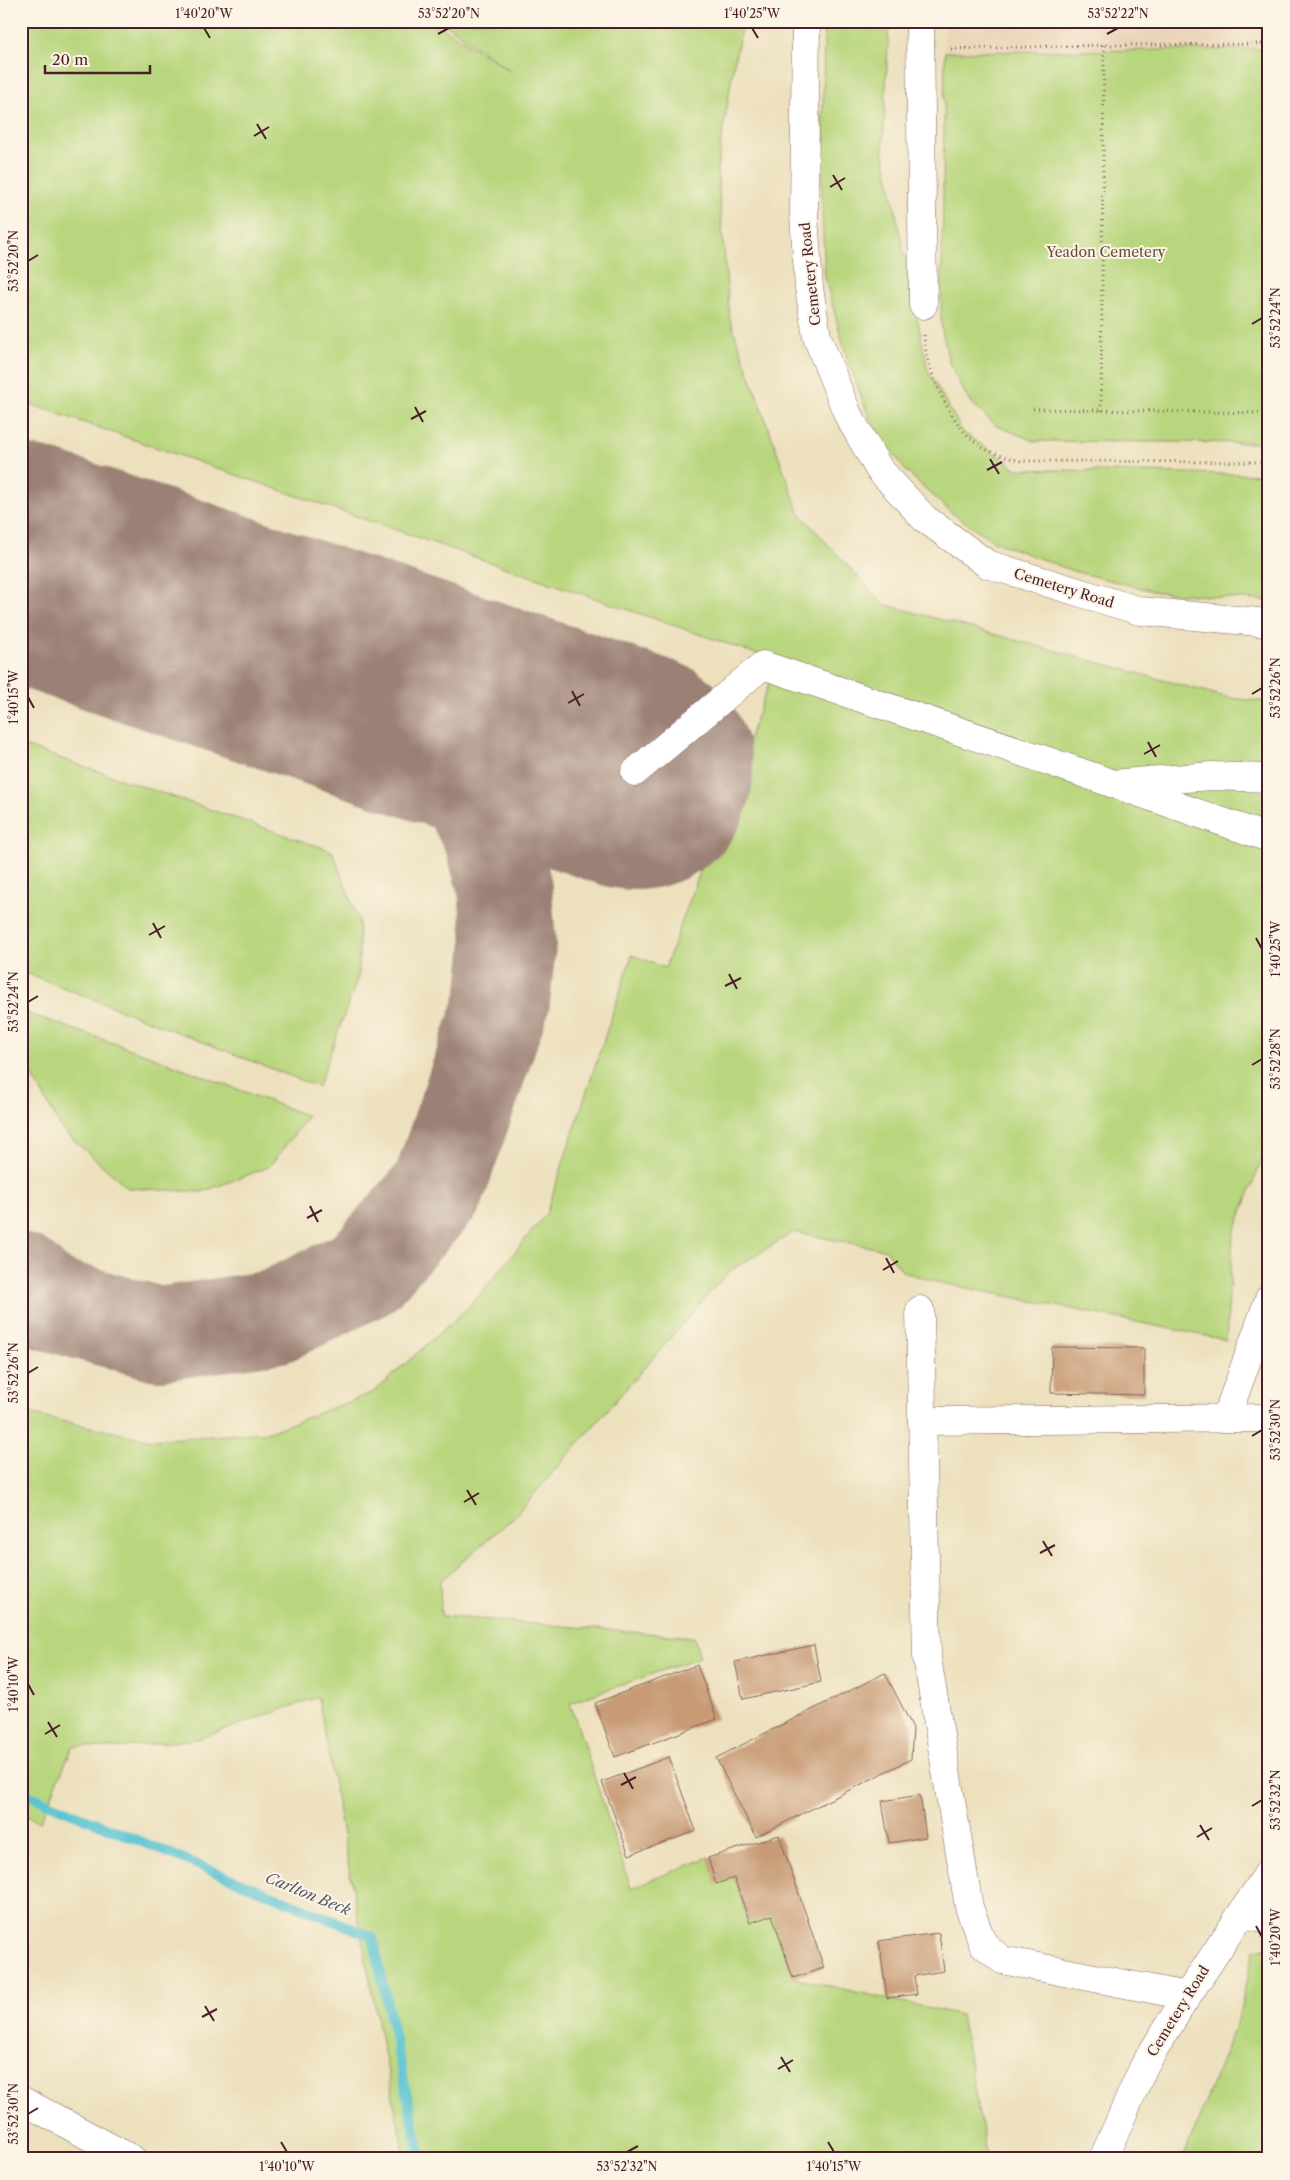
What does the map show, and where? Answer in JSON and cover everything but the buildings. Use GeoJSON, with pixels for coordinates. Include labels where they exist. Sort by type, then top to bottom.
{"type":"FeatureCollection","features":[{"type":"Feature","properties":{"kind":"street","name":"Cemetery Road"},"geometry":{"type":"LineString","coordinates":[[806,21],[804,205],[809,288],[817,338],[848,415],[879,468],[924,518],[987,564],[1140,611],[1269,623]]}},
{"type":"Feature","properties":{"kind":"street"},"geometry":{"type":"LineString","coordinates":[[920,21],[923,305]]}},
{"type":"Feature","properties":{"kind":"street"},"geometry":{"type":"LineString","coordinates":[[636,772],[762,665],[1269,838]]}},
{"type":"Feature","properties":{"kind":"street"},"geometry":{"type":"LineString","coordinates":[[1114,784],[1210,776],[1269,778]]}},
{"type":"Feature","properties":{"kind":"street"},"geometry":{"type":"LineString","coordinates":[[1226,1418],[1269,1298]]}},
{"type":"Feature","properties":{"kind":"street"},"geometry":{"type":"LineString","coordinates":[[920,1310],[927,1658],[969,1907],[983,1944],[1002,1960],[1187,1996]]}},
{"type":"Feature","properties":{"kind":"street"},"geometry":{"type":"LineString","coordinates":[[922,1421],[1269,1418]]}},
{"type":"Feature","properties":{"kind":"street","name":"Cemetery Road"},"geometry":{"type":"LineString","coordinates":[[1103,2159],[1144,2066],[1187,1996],[1269,1872]]}},
{"type":"Feature","properties":{"kind":"street"},"geometry":{"type":"LineString","coordinates":[[1242,1914],[1269,1919]]}},
{"type":"Feature","properties":{"kind":"street"},"geometry":{"type":"LineString","coordinates":[[21,2100],[132,2159]]}},
{"type":"Feature","properties":{"kind":"path"},"geometry":{"type":"LineString","coordinates":[[920,50],[1104,45],[1269,44]]}},
{"type":"Feature","properties":{"kind":"path"},"geometry":{"type":"LineString","coordinates":[[1101,411],[1104,45]]}},
{"type":"Feature","properties":{"kind":"path"},"geometry":{"type":"LineString","coordinates":[[923,305],[924,343],[935,380],[954,417],[974,442],[998,456],[1021,462],[1269,462]]}},
{"type":"Feature","properties":{"kind":"path"},"geometry":{"type":"LineString","coordinates":[[1033,409],[1269,413]]}},
{"type":"Feature","properties":{"kind":"shaded area"},"geometry":{"type":"Polygon","coordinates":[[[944,21],[1269,21],[1269,49],[945,52],[944,21]]]}},
{"type":"Feature","properties":{"kind":"green space"},"geometry":{"type":"Polygon","coordinates":[[[21,21],[432,21],[512,72],[441,21],[743,21],[734,63],[717,169],[730,320],[799,513],[883,604],[1229,698],[1269,702],[1269,1141],[1233,1236],[1226,1340],[937,1282],[903,1272],[886,1250],[794,1232],[728,1272],[513,1518],[440,1581],[441,1616],[694,1637],[700,1657],[570,1703],[631,1888],[709,1857],[716,1883],[734,1878],[749,1923],[772,1915],[793,1978],[961,2015],[987,2159],[405,2159],[366,1961],[318,1697],[197,1739],[116,1748],[73,1746],[40,1822],[21,1814],[21,1406],[37,1416],[152,1440],[269,1432],[374,1392],[473,1303],[546,1214],[632,955],[665,968],[777,661],[21,401],[21,21]]]}},
{"type":"Feature","properties":{"kind":"green space"},"geometry":{"type":"Polygon","coordinates":[[[824,21],[889,21],[883,149],[928,371],[963,432],[1017,469],[1269,475],[1269,601],[1157,592],[1073,571],[996,542],[953,514],[905,470],[869,417],[847,358],[825,278],[822,210],[824,21]]]}},
{"type":"Feature","properties":{"kind":"green space","name":"Yeadon Cemetery"},"geometry":{"type":"Polygon","coordinates":[[[1269,49],[1269,443],[1034,441],[995,425],[968,399],[949,363],[941,325],[945,52],[1269,49]]]}},
{"type":"Feature","properties":{"kind":"green space"},"geometry":{"type":"Polygon","coordinates":[[[21,745],[332,851],[359,921],[359,974],[318,1087],[21,971],[21,745]]]}},
{"type":"Feature","properties":{"kind":"green space"},"geometry":{"type":"Polygon","coordinates":[[[21,1011],[145,1054],[308,1116],[269,1167],[202,1192],[128,1188],[62,1130],[21,1054],[21,1011]]]}},
{"type":"Feature","properties":{"kind":"green space"},"geometry":{"type":"Polygon","coordinates":[[[1269,1947],[1269,2159],[1183,2159],[1238,2019],[1254,1951],[1269,1947]]]}},
{"type":"Feature","properties":{"kind":"waterway","name":"Carlton Beck"},"geometry":{"type":"LineString","coordinates":[[21,1792],[373,1937],[421,2159]]}},
{"type":"Feature","properties":{"kind":"taxiway"},"geometry":{"type":"LineString","coordinates":[[21,1280],[47,1303],[159,1334],[274,1317],[364,1273],[438,1189],[503,1001],[509,944],[505,888],[491,838],[466,790],[434,747],[394,711],[293,655]]}},
{"type":"Feature","properties":{"kind":"runway"},"geometry":{"type":"LineString","coordinates":[[21,563],[635,772]]}}]}
